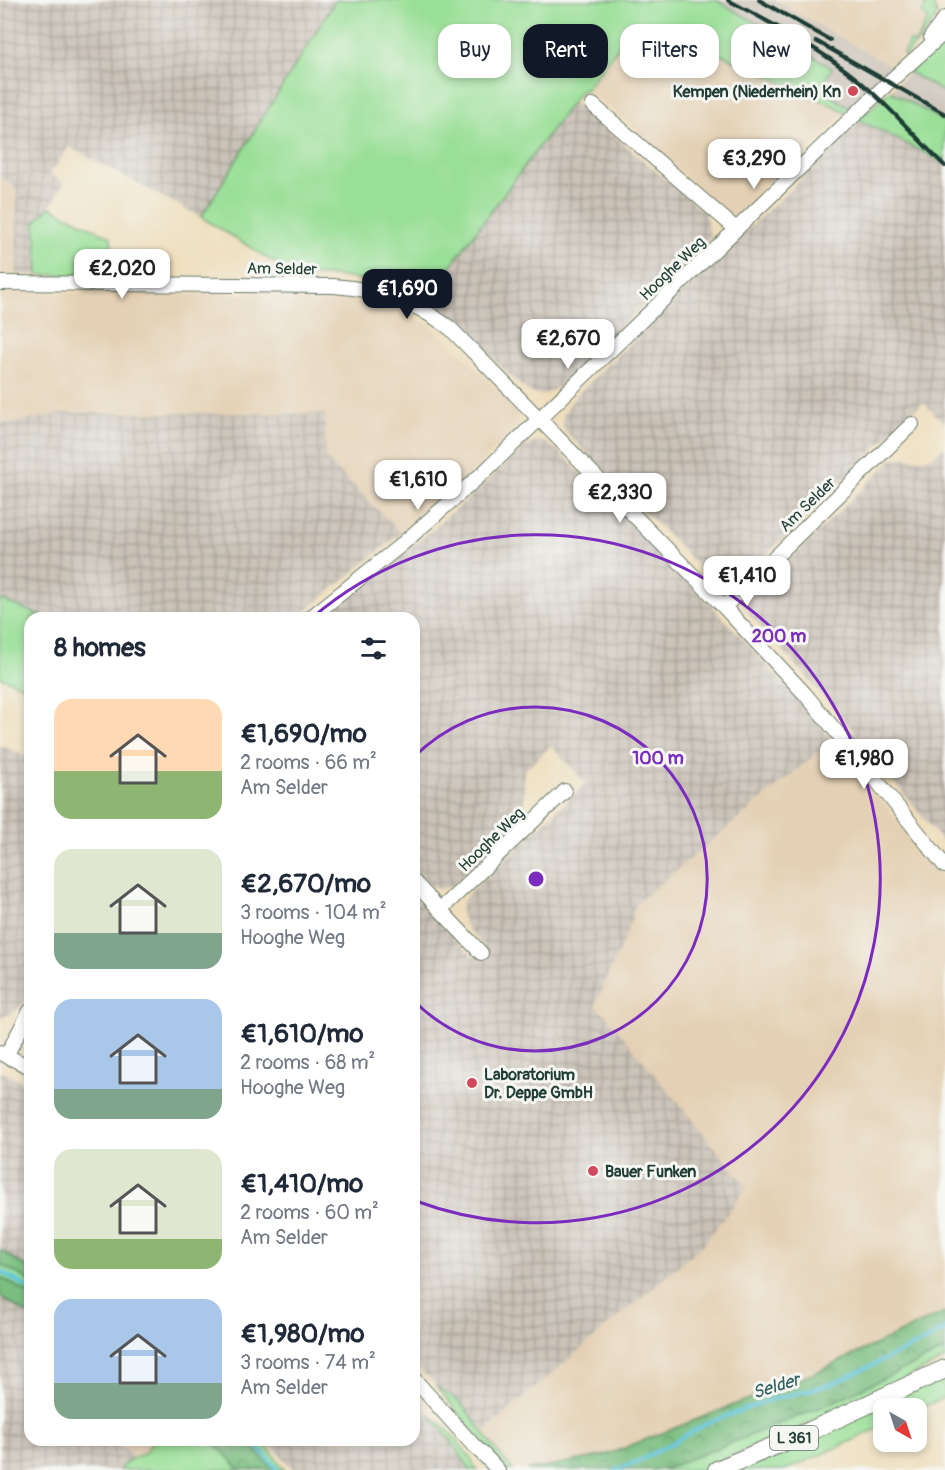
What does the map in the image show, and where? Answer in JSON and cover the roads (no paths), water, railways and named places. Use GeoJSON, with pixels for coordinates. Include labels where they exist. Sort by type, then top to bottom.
{"type":"FeatureCollection","features":[{"type":"Feature","properties":{"kind":"main road","name":"L 361"},"geometry":{"type":"LineString","coordinates":[[717,1470],[810,1431],[945,1369]]}},
{"type":"Feature","properties":{"kind":"street","name":"Hooghe Weg"},"geometry":{"type":"LineString","coordinates":[[911,62],[945,18]]}},
{"type":"Feature","properties":{"kind":"street","name":"Hooghe Weg"},"geometry":{"type":"LineString","coordinates":[[317,612],[432,519],[540,419],[736,229],[945,32]]}},
{"type":"Feature","properties":{"kind":"street"},"geometry":{"type":"LineString","coordinates":[[593,105],[736,229]]}},
{"type":"Feature","properties":{"kind":"street","name":"Am Selder"},"geometry":{"type":"LineString","coordinates":[[0,283],[334,286],[382,293],[406,301],[431,315],[450,328],[724,607],[805,694],[945,866]]}},
{"type":"Feature","properties":{"kind":"street","name":"Am Selder"},"geometry":{"type":"LineString","coordinates":[[724,607],[912,424]]}},
{"type":"Feature","properties":{"kind":"street","name":"Hooghe Weg"},"geometry":{"type":"LineString","coordinates":[[440,910],[565,791]]}},
{"type":"Feature","properties":{"kind":"street"},"geometry":{"type":"LineString","coordinates":[[420,888],[481,953]]}},
{"type":"Feature","properties":{"kind":"street"},"geometry":{"type":"LineString","coordinates":[[24,1021],[3,1054],[24,1061]]}},
{"type":"Feature","properties":{"kind":"street"},"geometry":{"type":"LineString","coordinates":[[420,1386],[498,1470]]}},
{"type":"Feature","properties":{"kind":"street"},"geometry":{"type":"LineString","coordinates":[[475,1446],[485,1470]]}},
{"type":"Feature","properties":{"kind":"waterway","name":"Selder"},"geometry":{"type":"LineString","coordinates":[[0,1271],[24,1285]]}},
{"type":"Feature","properties":{"kind":"waterway","name":"Selder"},"geometry":{"type":"LineString","coordinates":[[616,1470],[643,1459],[708,1423],[767,1401],[832,1384],[931,1338],[945,1329]]}},
{"type":"Feature","properties":{"kind":"waterway","name":"Selder"},"geometry":{"type":"LineString","coordinates":[[257,1446],[278,1470]]}},
{"type":"Feature","properties":{"kind":"railway"},"geometry":{"type":"LineString","coordinates":[[728,0],[794,36],[842,67],[880,99],[945,166]]}},
{"type":"Feature","properties":{"kind":"railway"},"geometry":{"type":"LineString","coordinates":[[759,0],[830,40]]}},
{"type":"Feature","properties":{"kind":"railway"},"geometry":{"type":"LineString","coordinates":[[816,41],[945,114]]}},
{"type":"Feature","properties":{"kind":"place","name":"Kempen (Niederrhein) Kn"},"geometry":{"type":"Point","coordinates":[853,91]}},
{"type":"Feature","properties":{"kind":"place","name":"Laboratorium Dr. Deppe GmbH"},"geometry":{"type":"Point","coordinates":[472,1083]}},
{"type":"Feature","properties":{"kind":"place","name":"Bauer Funken"},"geometry":{"type":"Point","coordinates":[593,1171]}}]}
